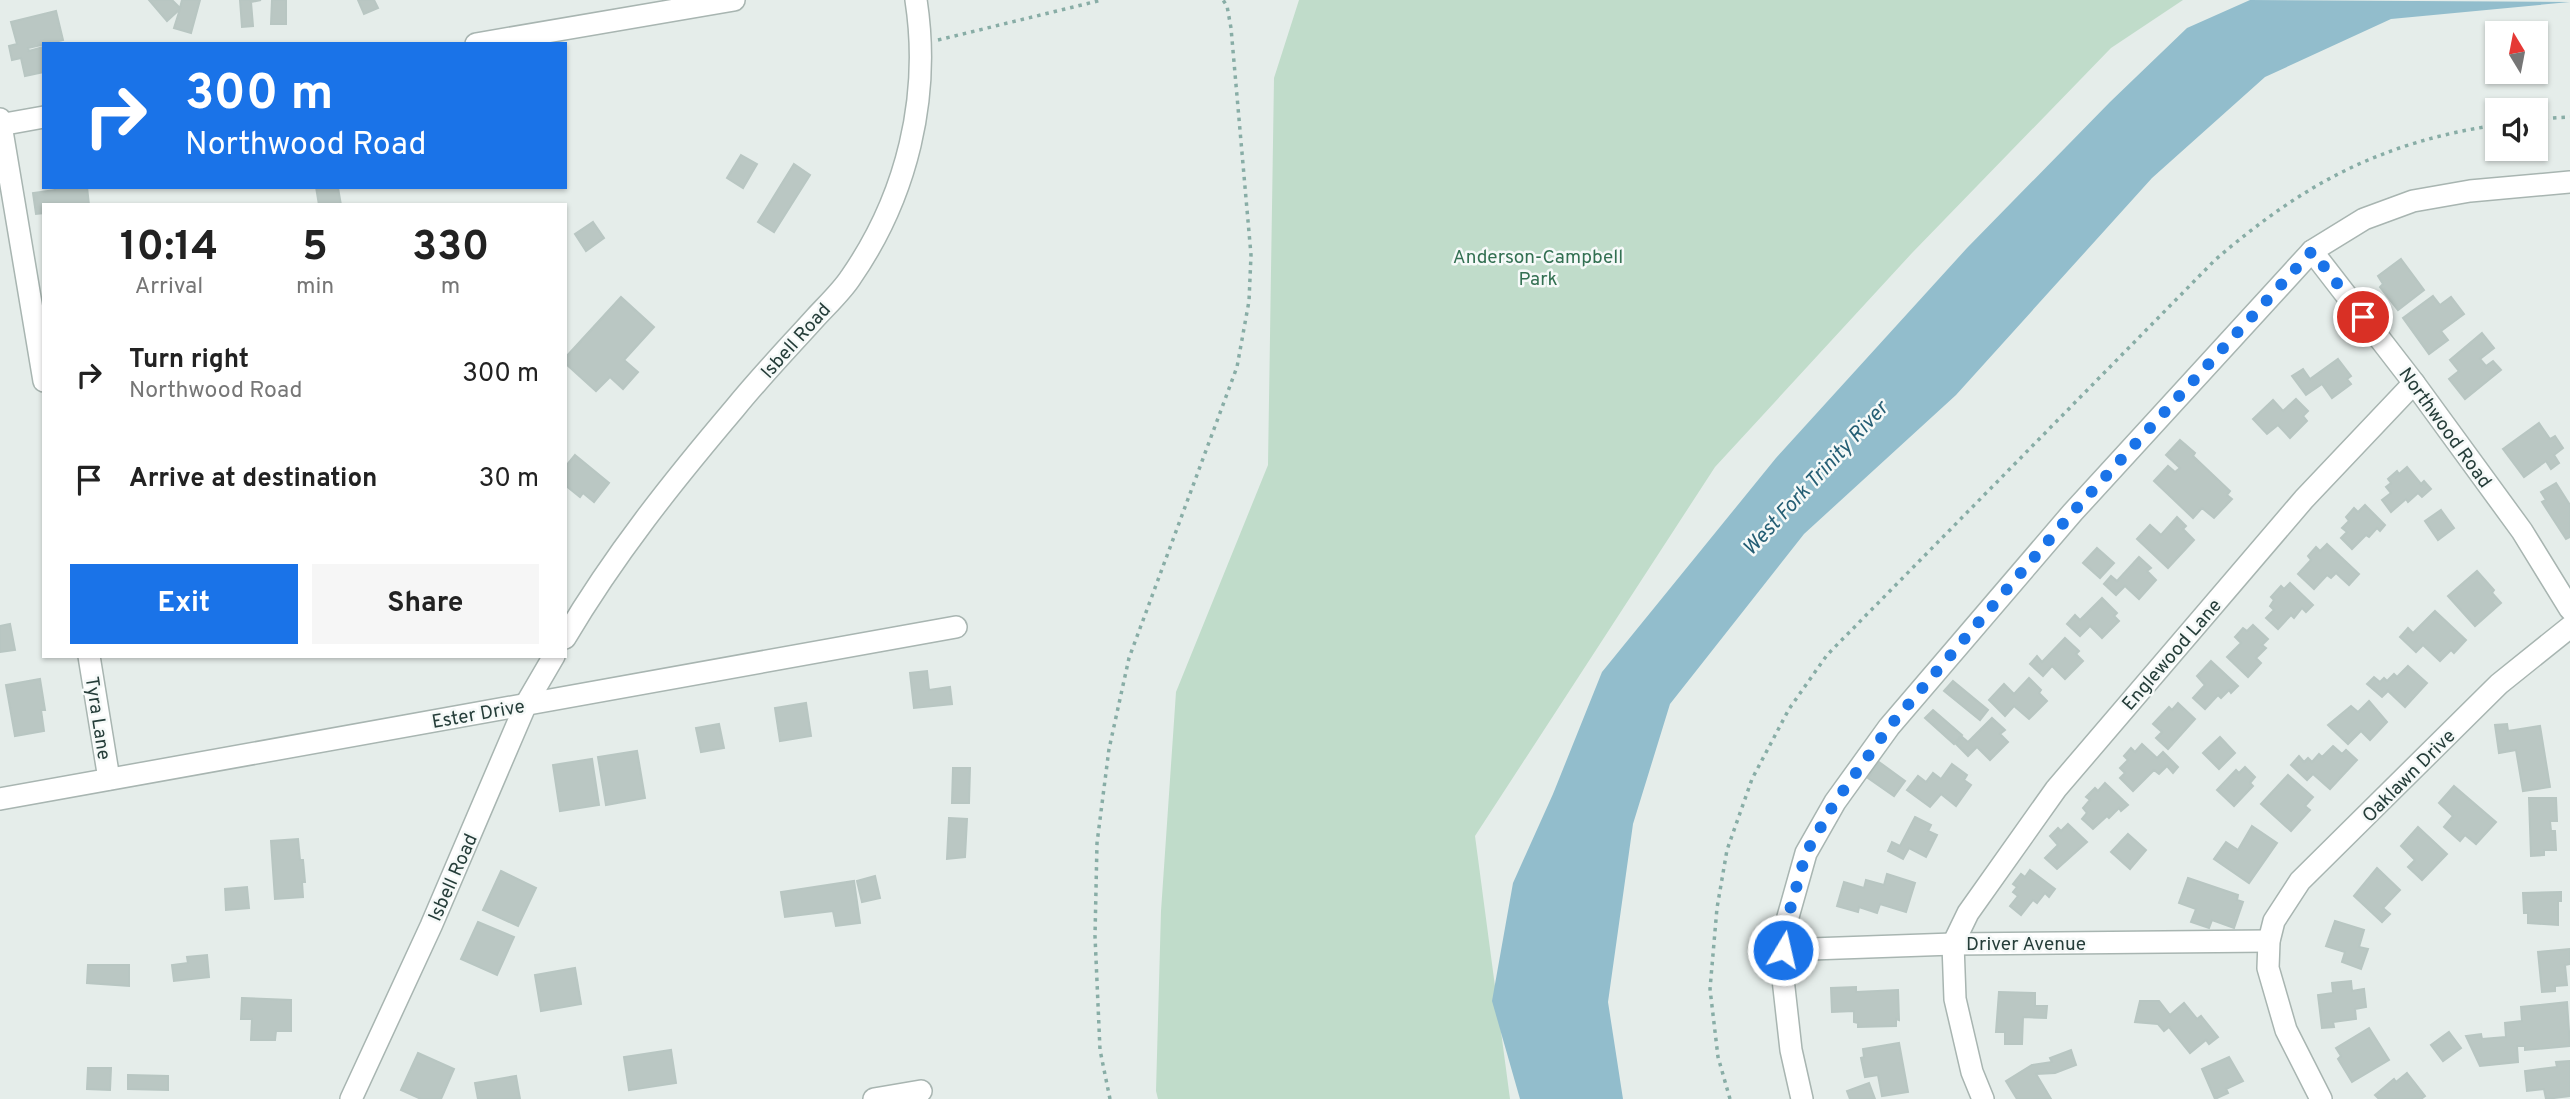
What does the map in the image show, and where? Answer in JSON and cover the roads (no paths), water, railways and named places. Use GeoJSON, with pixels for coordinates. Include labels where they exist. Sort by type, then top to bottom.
{"type":"FeatureCollection","features":[{"type":"Feature","properties":{"kind":"street"},"geometry":{"type":"LineString","coordinates":[[488,42],[734,0]]}},
{"type":"Feature","properties":{"kind":"street","name":"Isbell Road"},"geometry":{"type":"LineString","coordinates":[[567,635],[621,551],[669,487],[737,405],[851,278],[892,205],[910,151],[919,103],[922,44],[916,0]]}},
{"type":"Feature","properties":{"kind":"street"},"geometry":{"type":"LineString","coordinates":[[42,117],[1,123],[42,368]]}},
{"type":"Feature","properties":{"kind":"street"},"geometry":{"type":"LineString","coordinates":[[1802,1099],[1791,1050],[1783,970],[1786,924],[1806,853],[1835,802],[1889,727],[2073,512],[2312,251],[2364,219],[2413,201],[2470,191],[2570,182]]}},
{"type":"Feature","properties":{"kind":"street","name":"Northwood Road"},"geometry":{"type":"LineString","coordinates":[[2312,251],[2414,383],[2522,531],[2570,609]]}},
{"type":"Feature","properties":{"kind":"street","name":"Englewood Lane"},"geometry":{"type":"LineString","coordinates":[[1954,944],[1968,913],[2056,789],[2304,499],[2414,383]]}},
{"type":"Feature","properties":{"kind":"street","name":"Ester Drive"},"geometry":{"type":"LineString","coordinates":[[0,799],[956,627]]}},
{"type":"Feature","properties":{"kind":"street","name":"Oaklawn Drive"},"geometry":{"type":"LineString","coordinates":[[2269,941],[2274,921],[2300,881],[2499,684],[2570,627]]}},
{"type":"Feature","properties":{"kind":"street","name":"Tyra Lane"},"geometry":{"type":"LineString","coordinates":[[89,658],[109,779]]}},
{"type":"Feature","properties":{"kind":"street","name":"Isbell Road"},"geometry":{"type":"LineString","coordinates":[[351,1099],[428,933],[526,704],[553,658]]}},
{"type":"Feature","properties":{"kind":"street"},"geometry":{"type":"LineString","coordinates":[[2269,941],[2268,968],[2287,1030],[2320,1099]]}},
{"type":"Feature","properties":{"kind":"street","name":"Driver Avenue"},"geometry":{"type":"LineString","coordinates":[[1783,950],[1954,944],[2269,941]]}},
{"type":"Feature","properties":{"kind":"street"},"geometry":{"type":"LineString","coordinates":[[1954,944],[1955,999],[1972,1072],[1983,1099]]}},
{"type":"Feature","properties":{"kind":"street"},"geometry":{"type":"LineString","coordinates":[[874,1099],[921,1091]]}},
{"type":"Feature","properties":{"kind":"water","name":"West Fork Trinity River"},"geometry":{"type":"Polygon","coordinates":[[[2250,0],[2570,2],[2391,19],[2265,77],[2152,178],[1956,395],[1804,534],[1670,704],[1633,824],[1608,1002],[1623,1099],[1520,1099],[1492,1001],[1513,883],[1553,794],[1602,672],[1776,458],[1967,248],[2110,102],[2187,28],[2250,0]]]}},
{"type":"Feature","properties":{"kind":"park label","name":"Anderson-Campbell Park"},"geometry":{"type":"Point","coordinates":[1538,267]}}]}
